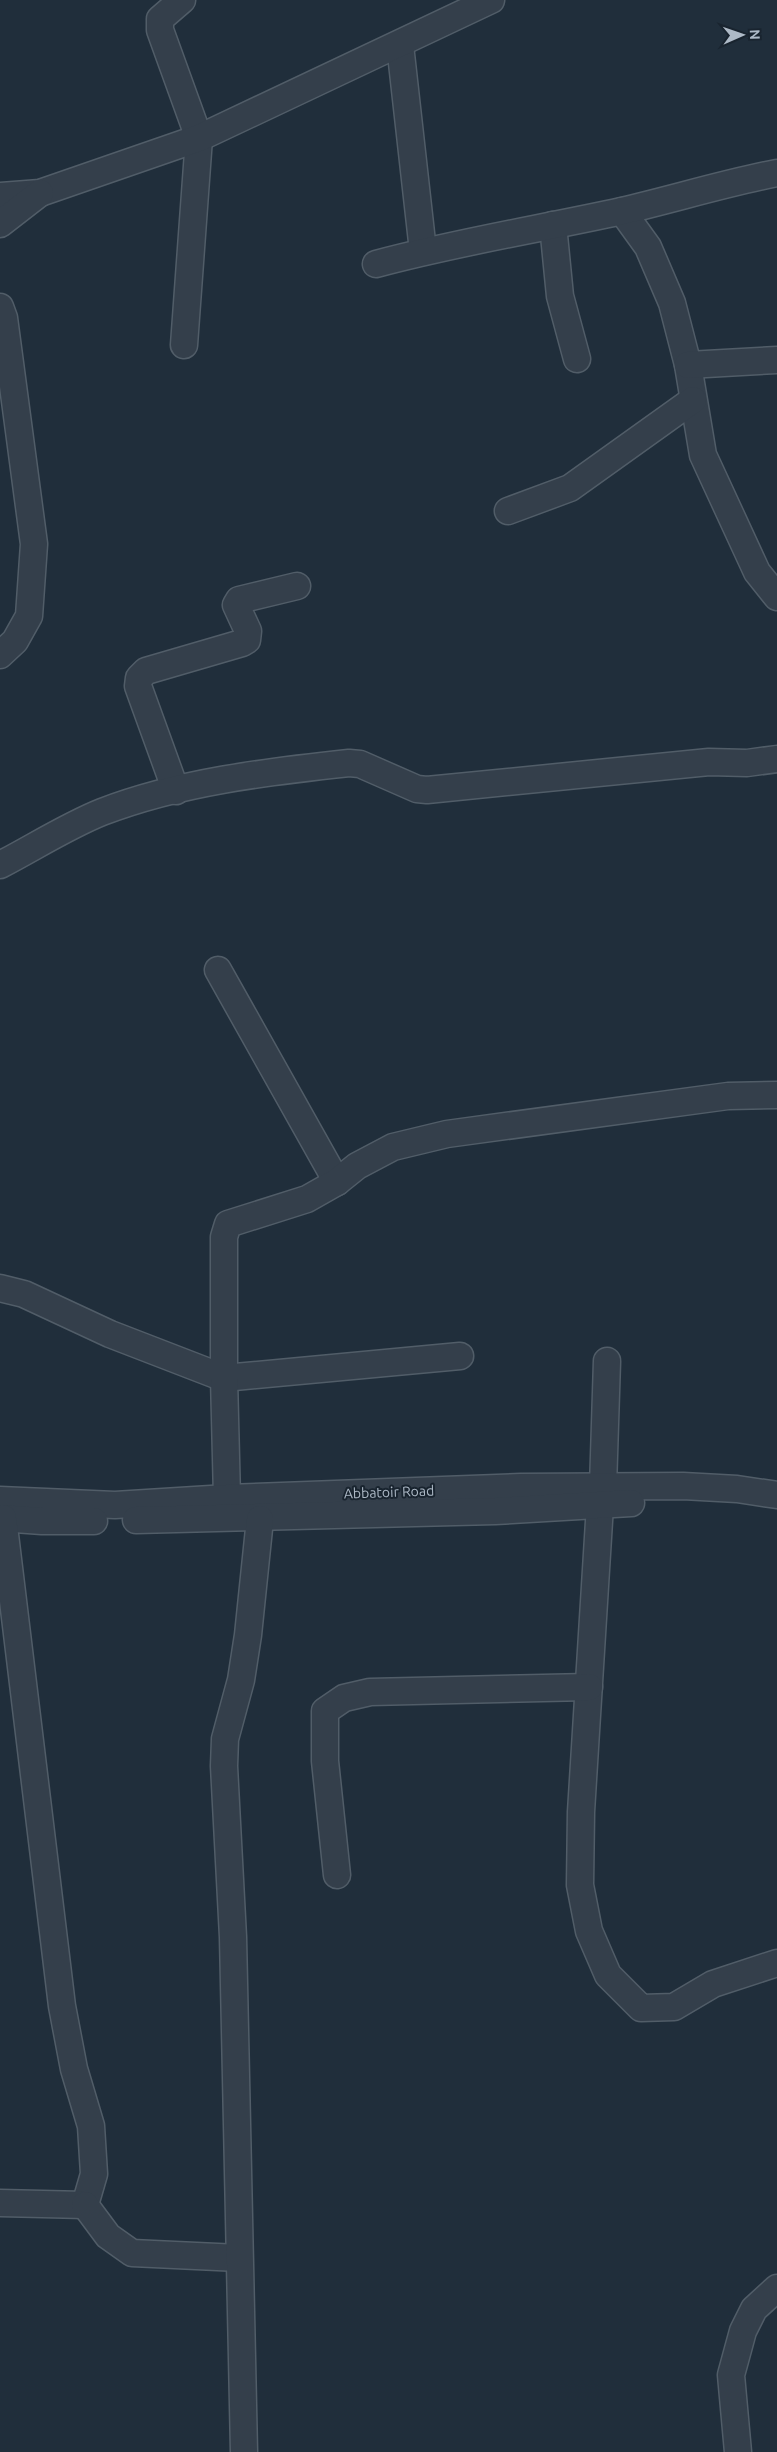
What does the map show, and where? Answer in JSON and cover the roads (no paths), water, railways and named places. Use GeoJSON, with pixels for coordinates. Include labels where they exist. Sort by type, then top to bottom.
{"type":"FeatureCollection","features":[{"type":"Feature","properties":{"kind":"street"},"geometry":{"type":"LineString","coordinates":[[182,0],[160,19],[160,30],[199,138],[184,344]]}},
{"type":"Feature","properties":{"kind":"street"},"geometry":{"type":"LineString","coordinates":[[0,196],[40,193],[199,138],[400,45],[491,0]]}},
{"type":"Feature","properties":{"kind":"street"},"geometry":{"type":"LineString","coordinates":[[400,45],[423,251]]}},
{"type":"Feature","properties":{"kind":"street"},"geometry":{"type":"LineString","coordinates":[[376,264],[423,251],[622,211],[744,179],[777,173]]}},
{"type":"Feature","properties":{"kind":"street"},"geometry":{"type":"LineString","coordinates":[[0,224],[40,193]]}},
{"type":"Feature","properties":{"kind":"street"},"geometry":{"type":"LineString","coordinates":[[622,211],[648,247],[669,295],[688,365],[703,455],[757,572],[777,597]]}},
{"type":"Feature","properties":{"kind":"street"},"geometry":{"type":"LineString","coordinates":[[553,225],[560,296],[578,360]]}},
{"type":"Feature","properties":{"kind":"street"},"geometry":{"type":"LineString","coordinates":[[0,307],[4,318],[5,368],[27,479],[34,544],[29,616],[15,640],[0,655]]}},
{"type":"Feature","properties":{"kind":"street"},"geometry":{"type":"LineString","coordinates":[[688,365],[777,360]]}},
{"type":"Feature","properties":{"kind":"street"},"geometry":{"type":"LineString","coordinates":[[508,512],[570,488],[693,400]]}},
{"type":"Feature","properties":{"kind":"street"},"geometry":{"type":"LineString","coordinates":[[176,791],[138,686],[139,678],[146,671],[242,643],[247,640],[248,632],[236,605],[239,600],[297,586]]}},
{"type":"Feature","properties":{"kind":"street"},"geometry":{"type":"LineString","coordinates":[[0,865],[101,813],[176,791],[252,774],[349,763],[360,764],[417,789],[427,790],[709,762],[747,763],[777,759]]}},
{"type":"Feature","properties":{"kind":"street"},"geometry":{"type":"LineString","coordinates":[[218,970],[337,1182]]}},
{"type":"Feature","properties":{"kind":"street"},"geometry":{"type":"LineString","coordinates":[[227,1498],[224,1378],[224,1237],[228,1224],[307,1199],[337,1182],[357,1166],[393,1147],[446,1134],[728,1096],[777,1095]]}},
{"type":"Feature","properties":{"kind":"street"},"geometry":{"type":"LineString","coordinates":[[0,1288],[24,1294],[110,1334],[224,1378],[460,1356]]}},
{"type":"Feature","properties":{"kind":"street"},"geometry":{"type":"LineString","coordinates":[[607,1361],[601,1496],[581,1812],[580,1886],[589,1931],[608,1975],[641,2008],[674,2007],[713,1984],[777,1963]]}},
{"type":"Feature","properties":{"kind":"street","name":"Abbatoir Road"},"geometry":{"type":"LineString","coordinates":[[1,1512],[227,1498],[521,1487],[650,1502],[777,1510]]}},
{"type":"Feature","properties":{"kind":"street","name":"Abbatoir Road"},"geometry":{"type":"LineString","coordinates":[[1,1512],[42,1521],[260,1519],[496,1511],[601,1496],[737,1489],[777,1495]]}},
{"type":"Feature","properties":{"kind":"street"},"geometry":{"type":"LineString","coordinates":[[1,1512],[62,2006],[74,2069],[91,2126],[94,2174],[85,2204]]}},
{"type":"Feature","properties":{"kind":"street"},"geometry":{"type":"LineString","coordinates":[[244,2452],[233,1937],[224,1766],[226,1739],[241,1680],[248,1635],[260,1519]]}},
{"type":"Feature","properties":{"kind":"street"},"geometry":{"type":"LineString","coordinates":[[337,1875],[325,1761],[325,1711],[344,1698],[370,1692],[589,1687]]}},
{"type":"Feature","properties":{"kind":"street"},"geometry":{"type":"LineString","coordinates":[[0,2203],[85,2204]]}},
{"type":"Feature","properties":{"kind":"street"},"geometry":{"type":"LineString","coordinates":[[85,2204],[108,2236],[132,2253],[239,2258]]}},
{"type":"Feature","properties":{"kind":"street"},"geometry":{"type":"LineString","coordinates":[[738,2452],[731,2375],[743,2332],[754,2309],[777,2288]]}}]}
